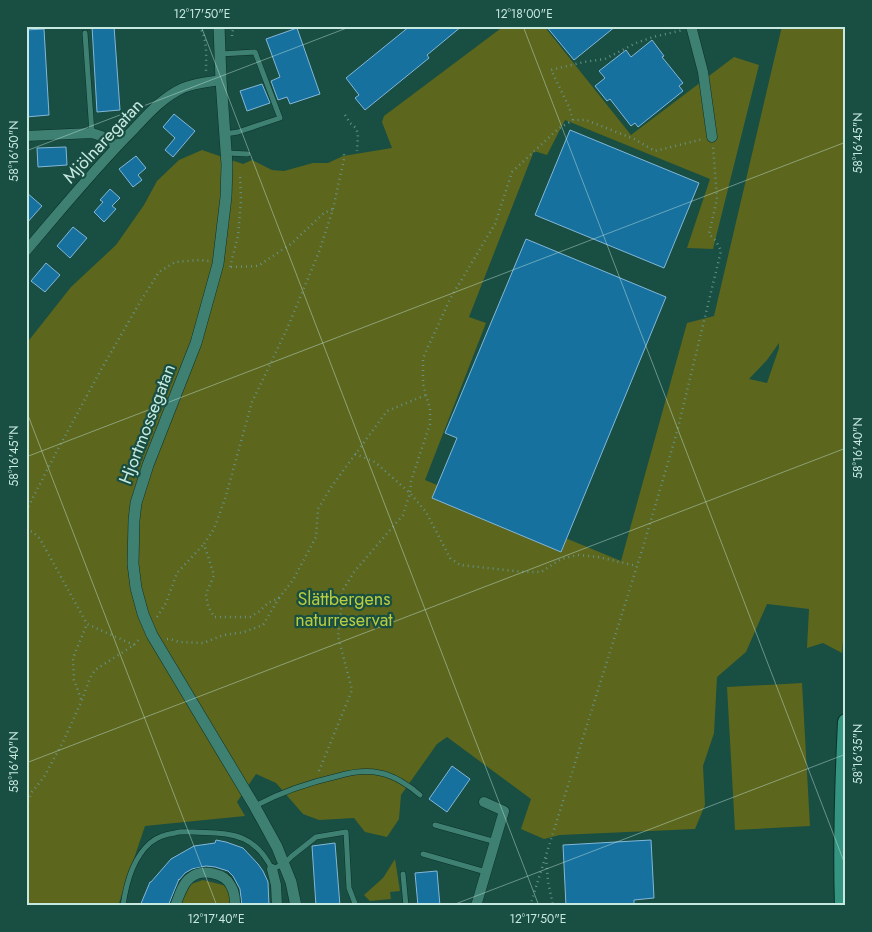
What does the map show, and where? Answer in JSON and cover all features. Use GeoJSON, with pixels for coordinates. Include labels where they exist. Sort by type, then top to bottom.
{"type":"FeatureCollection","features":[{"type":"Feature","properties":{"kind":"highway"},"geometry":{"type":"LineString","coordinates":[[842,906],[842,789],[846,722]]}},
{"type":"Feature","properties":{"kind":"street","name":"Hjortmossegatan"},"geometry":{"type":"LineString","coordinates":[[219,26],[227,153],[226,197],[218,264],[196,343],[148,465],[136,503],[133,564],[146,636],[255,807],[278,848],[291,882],[296,906]]}},
{"type":"Feature","properties":{"kind":"street"},"geometry":{"type":"LineString","coordinates":[[692,28],[703,72],[712,137]]}},
{"type":"Feature","properties":{"kind":"street","name":"Mjölnaregatan"},"geometry":{"type":"LineString","coordinates":[[26,251],[117,146],[154,108],[184,88],[221,80]]}},
{"type":"Feature","properties":{"kind":"street"},"geometry":{"type":"LineString","coordinates":[[26,136],[92,133],[107,138],[117,146]]}},
{"type":"Feature","properties":{"kind":"street"},"geometry":{"type":"LineString","coordinates":[[476,906],[504,812],[484,802]]}},
{"type":"Feature","properties":{"kind":"street"},"geometry":{"type":"LineString","coordinates":[[272,869],[276,885],[277,906]]}},
{"type":"Feature","properties":{"kind":"street"},"geometry":{"type":"LineString","coordinates":[[176,906],[182,888],[190,878],[203,872],[225,878],[231,885],[235,906]]}},
{"type":"Feature","properties":{"kind":"lane"},"geometry":{"type":"LineString","coordinates":[[85,33],[92,133]]}},
{"type":"Feature","properties":{"kind":"lane"},"geometry":{"type":"LineString","coordinates":[[220,54],[255,52],[280,118],[238,132],[225,134]]}},
{"type":"Feature","properties":{"kind":"lane"},"geometry":{"type":"LineString","coordinates":[[227,153],[248,154]]}},
{"type":"Feature","properties":{"kind":"lane"},"geometry":{"type":"LineString","coordinates":[[255,807],[289,790],[356,771],[380,773],[404,783],[420,795]]}},
{"type":"Feature","properties":{"kind":"lane"},"geometry":{"type":"LineString","coordinates":[[436,825],[496,842]]}},
{"type":"Feature","properties":{"kind":"lane"},"geometry":{"type":"LineString","coordinates":[[123,906],[124,895],[133,867],[151,843],[164,835],[178,832],[226,833],[245,839],[259,849],[268,860],[272,869],[284,864],[316,837],[346,832],[349,888],[356,906]]}},
{"type":"Feature","properties":{"kind":"lane"},"geometry":{"type":"LineString","coordinates":[[423,854],[487,872]]}},
{"type":"Feature","properties":{"kind":"lane"},"geometry":{"type":"LineString","coordinates":[[404,874],[406,906]]}},
{"type":"Feature","properties":{"kind":"path"},"geometry":{"type":"LineString","coordinates":[[199,26],[204,36],[206,48],[208,82]]}},
{"type":"Feature","properties":{"kind":"path"},"geometry":{"type":"LineString","coordinates":[[232,54],[232,32],[235,26]]}},
{"type":"Feature","properties":{"kind":"path"},"geometry":{"type":"LineString","coordinates":[[573,120],[569,107],[551,70],[605,59],[636,43],[692,28]]}},
{"type":"Feature","properties":{"kind":"path"},"geometry":{"type":"LineString","coordinates":[[345,115],[356,128],[358,134],[357,151]]}},
{"type":"Feature","properties":{"kind":"path"},"geometry":{"type":"LineString","coordinates":[[319,780],[318,775],[352,690],[338,636],[343,590],[354,572],[403,515],[410,493],[411,481],[430,424],[430,409],[423,384],[423,358],[450,299],[495,224],[512,172],[558,129],[573,120],[586,120],[634,139],[655,151],[712,137],[717,199],[709,234],[716,241],[721,251],[677,432],[530,906]]}},
{"type":"Feature","properties":{"kind":"path"},"geometry":{"type":"LineString","coordinates":[[228,274],[238,236],[241,201],[239,154]]}},
{"type":"Feature","properties":{"kind":"path"},"geometry":{"type":"LineString","coordinates":[[154,612],[156,619],[166,603],[177,573],[204,544],[214,529],[225,500],[252,402],[320,252],[333,209],[344,154]]}},
{"type":"Feature","properties":{"kind":"path"},"geometry":{"type":"LineString","coordinates":[[26,511],[102,368],[159,272],[176,262],[199,260],[206,260],[230,267],[258,266],[291,244],[324,213],[333,209]]}},
{"type":"Feature","properties":{"kind":"path"},"geometry":{"type":"LineString","coordinates":[[205,268],[206,260]]}},
{"type":"Feature","properties":{"kind":"path"},"geometry":{"type":"LineString","coordinates":[[164,633],[168,640],[202,643],[263,625],[279,598],[293,580],[316,537],[318,509],[332,486],[387,411],[426,396]]}},
{"type":"Feature","properties":{"kind":"path"},"geometry":{"type":"LineString","coordinates":[[355,454],[375,462],[410,493],[426,512],[450,558],[460,565],[541,572],[561,559],[578,555],[598,557],[637,566]]}},
{"type":"Feature","properties":{"kind":"path"},"geometry":{"type":"LineString","coordinates":[[26,530],[33,532],[40,539],[87,624],[134,645]]}},
{"type":"Feature","properties":{"kind":"path"},"geometry":{"type":"LineString","coordinates":[[204,544],[214,574],[206,594],[208,606],[214,617],[250,617],[260,612],[268,603],[279,598]]}},
{"type":"Feature","properties":{"kind":"path"},"geometry":{"type":"LineString","coordinates":[[82,700],[74,680],[73,658],[87,624]]}},
{"type":"Feature","properties":{"kind":"path"},"geometry":{"type":"LineString","coordinates":[[26,806],[32,792],[44,777],[63,742],[82,700],[86,686],[95,670],[146,636],[138,632]]}},
{"type":"Feature","properties":{"kind":"path"},"geometry":{"type":"LineString","coordinates":[[546,856],[548,882],[553,906]]}},
{"type":"Feature","properties":{"kind":"green space","name":"Slättbergens naturreservat"},"geometry":{"type":"Polygon","coordinates":[[[504,26],[544,26],[631,135],[734,57],[759,65],[713,249],[687,248],[710,179],[565,120],[547,155],[534,151],[469,317],[486,323],[425,480],[621,561],[687,323],[714,316],[782,26],[846,26],[846,603],[842,653],[823,643],[807,648],[809,609],[767,604],[746,652],[717,677],[714,733],[703,766],[705,805],[695,829],[560,835],[544,839],[521,829],[531,799],[447,737],[437,744],[401,795],[399,819],[387,837],[365,832],[354,818],[319,820],[303,814],[276,783],[256,774],[237,802],[245,816],[145,826],[118,906],[26,906],[26,344],[71,287],[116,245],[144,205],[157,181],[179,160],[202,150],[243,164],[252,160],[272,170],[284,171],[313,163],[328,163],[343,156],[392,148],[382,122],[384,116],[504,26]],[[779,343],[767,360],[749,379],[767,383],[779,343]]]}},
{"type":"Feature","properties":{"kind":"green space"},"geometry":{"type":"Polygon","coordinates":[[[802,683],[810,826],[735,830],[727,687],[802,683]]]}},
{"type":"Feature","properties":{"kind":"green space"},"geometry":{"type":"Polygon","coordinates":[[[395,859],[400,891],[390,892],[391,899],[370,901],[364,895],[383,878],[395,859]]]}},
{"type":"Feature","properties":{"kind":"green space"},"geometry":{"type":"Polygon","coordinates":[[[203,880],[223,885],[229,889],[231,906],[180,906],[191,884],[203,880]]]}},
{"type":"Feature","properties":{"kind":"building"},"geometry":{"type":"Polygon","coordinates":[[[92,26],[114,26],[120,110],[97,112],[92,26]]]}},
{"type":"Feature","properties":{"kind":"building"},"geometry":{"type":"Polygon","coordinates":[[[410,26],[462,26],[427,55],[429,58],[365,110],[355,98],[359,95],[346,78],[410,26]]]}},
{"type":"Feature","properties":{"kind":"building"},"geometry":{"type":"Polygon","coordinates":[[[546,26],[616,26],[574,60],[546,26]]]}},
{"type":"Feature","properties":{"kind":"building"},"geometry":{"type":"Polygon","coordinates":[[[297,28],[320,94],[290,104],[287,97],[278,100],[271,81],[280,77],[266,39],[297,28]]]}},
{"type":"Feature","properties":{"kind":"building"},"geometry":{"type":"Polygon","coordinates":[[[44,29],[49,115],[26,117],[26,30],[44,29]]]}},
{"type":"Feature","properties":{"kind":"building"},"geometry":{"type":"Polygon","coordinates":[[[652,40],[664,56],[662,57],[683,83],[679,86],[683,91],[638,127],[635,123],[631,126],[610,99],[607,101],[595,86],[605,78],[599,71],[626,50],[631,57],[652,40]]]}},
{"type":"Feature","properties":{"kind":"building"},"geometry":{"type":"Polygon","coordinates":[[[262,84],[270,103],[247,111],[240,91],[262,84]]]}},
{"type":"Feature","properties":{"kind":"building"},"geometry":{"type":"Polygon","coordinates":[[[174,114],[195,131],[173,157],[165,150],[175,138],[163,127],[174,114]]]}},
{"type":"Feature","properties":{"kind":"building"},"geometry":{"type":"Polygon","coordinates":[[[570,130],[699,183],[664,268],[535,215],[570,130]]]}},
{"type":"Feature","properties":{"kind":"building"},"geometry":{"type":"Polygon","coordinates":[[[66,147],[67,165],[38,167],[37,148],[66,147]]]}},
{"type":"Feature","properties":{"kind":"building"},"geometry":{"type":"Polygon","coordinates":[[[136,156],[146,168],[138,175],[142,180],[133,187],[119,169],[136,156]]]}},
{"type":"Feature","properties":{"kind":"building"},"geometry":{"type":"Polygon","coordinates":[[[110,189],[120,198],[112,206],[116,209],[104,222],[94,212],[103,202],[100,200],[110,189]]]}},
{"type":"Feature","properties":{"kind":"building"},"geometry":{"type":"Polygon","coordinates":[[[26,192],[42,206],[26,224],[26,192]]]}},
{"type":"Feature","properties":{"kind":"building"},"geometry":{"type":"Polygon","coordinates":[[[73,227],[87,238],[70,258],[57,246],[73,227]]]}},
{"type":"Feature","properties":{"kind":"building"},"geometry":{"type":"Polygon","coordinates":[[[526,239],[666,297],[561,552],[432,498],[457,438],[445,433],[526,239]]]}},
{"type":"Feature","properties":{"kind":"building"},"geometry":{"type":"Polygon","coordinates":[[[46,263],[60,275],[45,292],[31,281],[46,263]]]}},
{"type":"Feature","properties":{"kind":"building"},"geometry":{"type":"Polygon","coordinates":[[[452,766],[470,779],[447,812],[429,799],[452,766]]]}},
{"type":"Feature","properties":{"kind":"building"},"geometry":{"type":"Polygon","coordinates":[[[216,840],[243,848],[258,864],[268,882],[269,906],[242,906],[240,889],[233,876],[228,871],[206,866],[192,869],[179,879],[168,906],[140,906],[150,882],[171,859],[194,846],[215,843],[216,840]]]}},
{"type":"Feature","properties":{"kind":"building"},"geometry":{"type":"Polygon","coordinates":[[[651,840],[654,898],[634,900],[634,906],[566,906],[563,845],[651,840]]]}},
{"type":"Feature","properties":{"kind":"building"},"geometry":{"type":"Polygon","coordinates":[[[335,843],[340,906],[316,906],[312,846],[335,843]]]}},
{"type":"Feature","properties":{"kind":"building"},"geometry":{"type":"Polygon","coordinates":[[[437,871],[440,906],[418,906],[415,873],[437,871]]]}}]}
